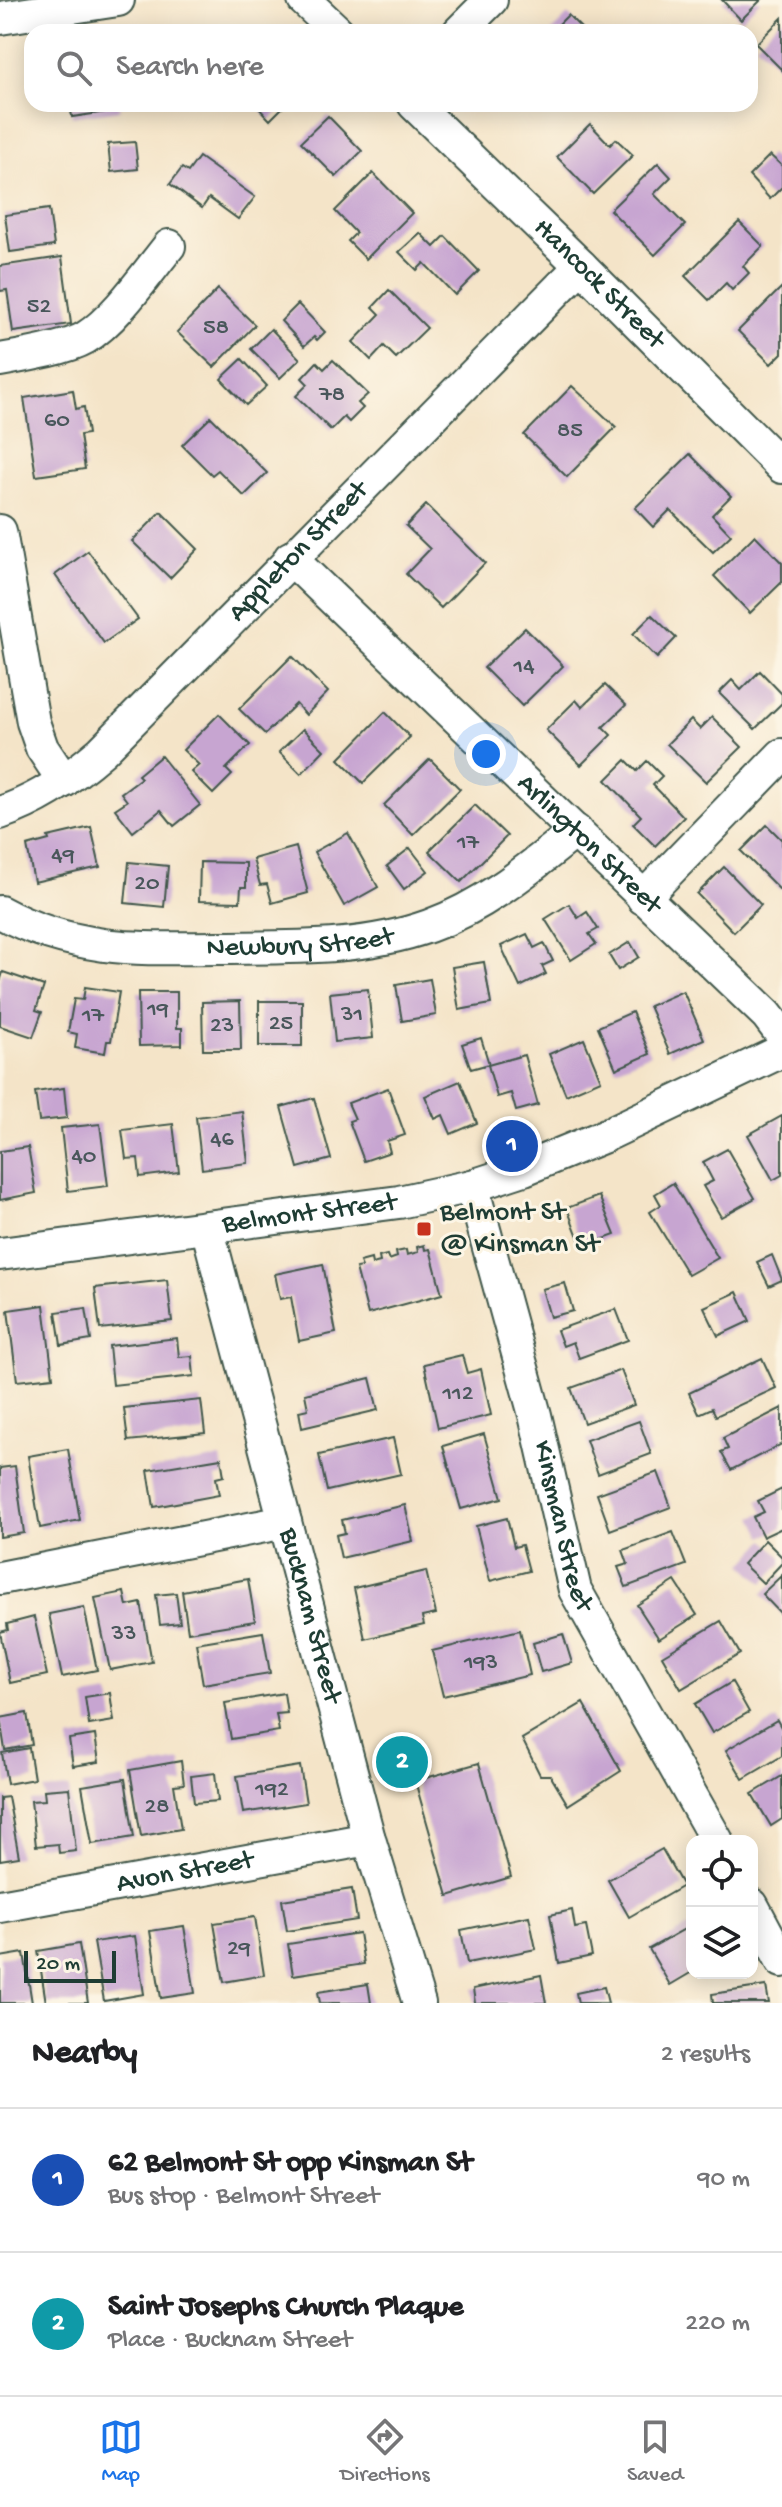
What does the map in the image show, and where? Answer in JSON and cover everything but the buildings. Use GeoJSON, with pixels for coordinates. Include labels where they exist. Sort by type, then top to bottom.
{"type":"FeatureCollection","features":[{"type":"Feature","properties":{"kind":"street"},"geometry":{"type":"LineString","coordinates":[[0,18],[118,0]]}},
{"type":"Feature","properties":{"kind":"street"},"geometry":{"type":"LineString","coordinates":[[304,0],[330,24]]}},
{"type":"Feature","properties":{"kind":"street"},"geometry":{"type":"LineString","coordinates":[[467,24],[491,0]]}},
{"type":"Feature","properties":{"kind":"street","name":"Hancock Street"},"geometry":{"type":"LineString","coordinates":[[422,112],[782,467]]}},
{"type":"Feature","properties":{"kind":"street"},"geometry":{"type":"LineString","coordinates":[[0,360],[27,356],[84,338],[122,305],[169,246]]}},
{"type":"Feature","properties":{"kind":"street","name":"Appleton Street"},"geometry":{"type":"LineString","coordinates":[[0,813],[27,803],[64,781],[102,751],[581,266]]}},
{"type":"Feature","properties":{"kind":"street"},"geometry":{"type":"LineString","coordinates":[[0,531],[33,722],[42,748],[64,781]]}},
{"type":"Feature","properties":{"kind":"street","name":"Arlington Street"},"geometry":{"type":"LineString","coordinates":[[290,558],[767,1015],[780,1052]]}},
{"type":"Feature","properties":{"kind":"street"},"geometry":{"type":"LineString","coordinates":[[643,898],[782,755]]}},
{"type":"Feature","properties":{"kind":"street","name":"Newbury Street"},"geometry":{"type":"LineString","coordinates":[[0,912],[54,933],[103,945],[258,947],[370,942],[431,925],[461,912],[519,877],[576,831]]}},
{"type":"Feature","properties":{"kind":"street","name":"Belmont Street"},"geometry":{"type":"LineString","coordinates":[[0,1254],[399,1202],[472,1186],[524,1169],[602,1137],[780,1052]]}},
{"type":"Feature","properties":{"kind":"street","name":"Kinsman Street"},"geometry":{"type":"LineString","coordinates":[[472,1186],[535,1415],[575,1590],[714,1835]]}},
{"type":"Feature","properties":{"kind":"street","name":"Bucknam Street"},"geometry":{"type":"LineString","coordinates":[[207,1227],[369,1839],[419,2003]]}},
{"type":"Feature","properties":{"kind":"street"},"geometry":{"type":"LineString","coordinates":[[0,1578],[285,1522]]}},
{"type":"Feature","properties":{"kind":"street","name":"Avon Street"},"geometry":{"type":"LineString","coordinates":[[0,1906],[369,1839]]}},
{"type":"Feature","properties":{"kind":"street"},"geometry":{"type":"LineString","coordinates":[[753,1907],[782,1961]]}},
{"type":"Feature","properties":{"kind":"place","name":"62 Belmont St opp Kinsman St"},"geometry":{"type":"Point","coordinates":[512,1146]}},
{"type":"Feature","properties":{"kind":"place","name":"Belmont St @ Kinsman St"},"geometry":{"type":"Point","coordinates":[424,1229]}},
{"type":"Feature","properties":{"kind":"place","name":"Saint Josephs Church Plaque"},"geometry":{"type":"Point","coordinates":[402,1762]}}]}
